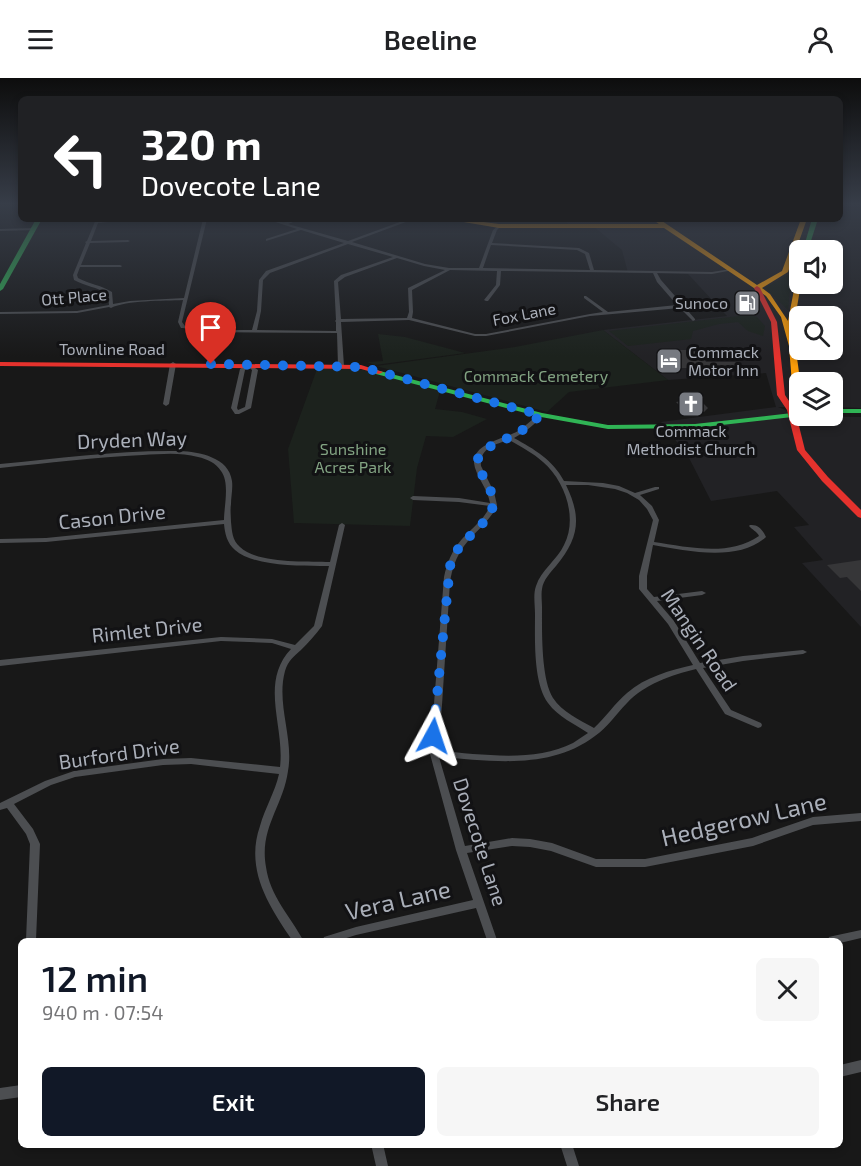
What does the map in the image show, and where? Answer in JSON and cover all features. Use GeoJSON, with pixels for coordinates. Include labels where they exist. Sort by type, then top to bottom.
{"type":"FeatureCollection","features":[{"type":"Feature","properties":{"kind":"main road"},"geometry":{"type":"LineString","coordinates":[[0,288],[19,255]]}},
{"type":"Feature","properties":{"kind":"main road"},"geometry":{"type":"LineString","coordinates":[[708,255],[768,295],[780,309],[789,335]]}},
{"type":"Feature","properties":{"kind":"main road"},"geometry":{"type":"LineString","coordinates":[[757,288],[782,275],[792,255]]}},
{"type":"Feature","properties":{"kind":"main road"},"geometry":{"type":"LineString","coordinates":[[744,279],[774,281]]}},
{"type":"Feature","properties":{"kind":"main road"},"geometry":{"type":"LineString","coordinates":[[757,288],[758,295],[781,323],[784,339],[789,338]]}},
{"type":"Feature","properties":{"kind":"main road"},"geometry":{"type":"LineString","coordinates":[[770,311],[778,351],[781,395],[789,405]]}},
{"type":"Feature","properties":{"kind":"main road"},"geometry":{"type":"LineString","coordinates":[[778,351],[789,357]]}},
{"type":"Feature","properties":{"kind":"main road"},"geometry":{"type":"LineString","coordinates":[[778,351],[789,357]]}},
{"type":"Feature","properties":{"kind":"main road","name":"Townline Road"},"geometry":{"type":"LineString","coordinates":[[0,364],[340,366],[378,370],[541,415],[608,427],[676,426],[722,417],[789,413]]}},
{"type":"Feature","properties":{"kind":"main road"},"geometry":{"type":"LineString","coordinates":[[843,413],[861,413]]}},
{"type":"Feature","properties":{"kind":"main road"},"geometry":{"type":"LineString","coordinates":[[795,426],[795,432],[803,454],[861,515]]}},
{"type":"Feature","properties":{"kind":"street"},"geometry":{"type":"LineString","coordinates":[[83,255],[76,279],[105,289],[110,293],[111,307]]}},
{"type":"Feature","properties":{"kind":"street"},"geometry":{"type":"LineString","coordinates":[[196,255],[180,322],[183,327],[203,330],[338,332]]}},
{"type":"Feature","properties":{"kind":"street"},"geometry":{"type":"LineString","coordinates":[[254,331],[259,312],[261,280],[268,272],[314,255]]}},
{"type":"Feature","properties":{"kind":"street"},"geometry":{"type":"LineString","coordinates":[[389,255],[449,270],[712,273],[731,270]]}},
{"type":"Feature","properties":{"kind":"street"},"geometry":{"type":"LineString","coordinates":[[480,270],[486,255]]}},
{"type":"Feature","properties":{"kind":"street"},"geometry":{"type":"LineString","coordinates":[[588,255],[593,272]]}},
{"type":"Feature","properties":{"kind":"street"},"geometry":{"type":"LineString","coordinates":[[340,366],[336,282],[343,276],[396,257]]}},
{"type":"Feature","properties":{"kind":"street"},"geometry":{"type":"LineString","coordinates":[[79,266],[120,266]]}},
{"type":"Feature","properties":{"kind":"street"},"geometry":{"type":"LineString","coordinates":[[409,319],[410,289],[449,270]]}},
{"type":"Feature","properties":{"kind":"street"},"geometry":{"type":"LineString","coordinates":[[486,300],[497,289],[500,282],[500,271]]}},
{"type":"Feature","properties":{"kind":"street"},"geometry":{"type":"LineString","coordinates":[[654,272],[693,320]]}},
{"type":"Feature","properties":{"kind":"street"},"geometry":{"type":"LineString","coordinates":[[586,297],[607,313]]}},
{"type":"Feature","properties":{"kind":"street","name":"Ott Place"},"geometry":{"type":"LineString","coordinates":[[0,313],[77,312],[130,302],[185,299]]}},
{"type":"Feature","properties":{"kind":"street","name":"Fox Lane"},"geometry":{"type":"LineString","coordinates":[[337,321],[409,319],[475,335],[486,335],[607,313],[681,306]]}},
{"type":"Feature","properties":{"kind":"street"},"geometry":{"type":"LineString","coordinates":[[166,404],[173,364]]}},
{"type":"Feature","properties":{"kind":"street"},"geometry":{"type":"LineString","coordinates":[[249,365],[255,370],[248,408],[237,413],[234,408],[243,369],[249,365]]}},
{"type":"Feature","properties":{"kind":"street"},"geometry":{"type":"LineString","coordinates":[[413,498],[494,505],[491,488],[477,460],[485,449],[510,438],[541,415]]}},
{"type":"Feature","properties":{"kind":"street"},"geometry":{"type":"LineString","coordinates":[[510,438],[546,462],[562,483],[571,512],[573,534],[564,551],[543,576],[538,589],[543,683],[549,699],[567,716],[595,733]]}},
{"type":"Feature","properties":{"kind":"street","name":"Dryden Way"},"geometry":{"type":"LineString","coordinates":[[0,466],[120,454],[181,452],[200,455],[213,460],[226,472],[229,480],[228,522],[231,542],[244,554],[280,562],[332,564]]}},
{"type":"Feature","properties":{"kind":"street"},"geometry":{"type":"LineString","coordinates":[[562,483],[608,486],[635,495],[657,488]]}},
{"type":"Feature","properties":{"kind":"street","name":"Mangin Road"},"geometry":{"type":"LineString","coordinates":[[635,495],[653,513],[655,530],[643,576],[643,589],[671,623],[728,712],[758,725]]}},
{"type":"Feature","properties":{"kind":"street","name":"Dovecote Lane"},"geometry":{"type":"LineString","coordinates":[[491,938],[461,850],[434,754],[435,712],[450,566],[459,547],[486,520],[494,505]]}},
{"type":"Feature","properties":{"kind":"street","name":"Cason Drive"},"geometry":{"type":"LineString","coordinates":[[0,541],[46,540],[228,522]]}},
{"type":"Feature","properties":{"kind":"street"},"geometry":{"type":"LineString","coordinates":[[297,938],[267,891],[259,850],[264,827],[284,771],[285,753],[279,683],[281,670],[287,659],[310,638],[318,626],[342,525]]}},
{"type":"Feature","properties":{"kind":"street"},"geometry":{"type":"LineString","coordinates":[[651,543],[699,550],[730,549],[750,545],[763,537],[760,531],[752,526]]}},
{"type":"Feature","properties":{"kind":"street"},"geometry":{"type":"LineString","coordinates":[[651,600],[702,593]]}},
{"type":"Feature","properties":{"kind":"street","name":"Rimlet Drive"},"geometry":{"type":"LineString","coordinates":[[0,663],[221,639],[272,641],[298,648]]}},
{"type":"Feature","properties":{"kind":"street"},"geometry":{"type":"LineString","coordinates":[[434,754],[536,758],[560,754],[595,733],[624,698],[635,689],[664,676],[698,667],[803,652]]}},
{"type":"Feature","properties":{"kind":"street","name":"Burford Drive"},"geometry":{"type":"LineString","coordinates":[[4,805],[48,783],[74,774],[163,762],[191,761],[284,771]]}},
{"type":"Feature","properties":{"kind":"street"},"geometry":{"type":"LineString","coordinates":[[4,805],[30,832],[35,844],[31,938]]}},
{"type":"Feature","properties":{"kind":"street","name":"Hedgerow Lane"},"geometry":{"type":"LineString","coordinates":[[461,850],[512,842],[530,843],[552,847],[596,863],[645,864],[753,842],[813,821],[861,817]]}},
{"type":"Feature","properties":{"kind":"street","name":"Vera Lane"},"geometry":{"type":"LineString","coordinates":[[334,938],[479,903]]}},
{"type":"Feature","properties":{"kind":"street"},"geometry":{"type":"LineString","coordinates":[[842,938],[861,934]]}},
{"type":"Feature","properties":{"kind":"street"},"geometry":{"type":"LineString","coordinates":[[843,1070],[861,1066]]}},
{"type":"Feature","properties":{"kind":"street"},"geometry":{"type":"LineString","coordinates":[[0,1094],[18,1091]]}},
{"type":"Feature","properties":{"kind":"street"},"geometry":{"type":"LineString","coordinates":[[378,1148],[382,1166]]}},
{"type":"Feature","properties":{"kind":"street"},"geometry":{"type":"LineString","coordinates":[[567,1148],[573,1166]]}},
{"type":"Feature","properties":{"kind":"shaded area"},"geometry":{"type":"Polygon","coordinates":[[[623,255],[789,255],[789,294],[843,294],[843,255],[861,255],[861,408],[843,407],[843,372],[789,372],[789,407],[778,407],[789,412],[789,426],[843,426],[843,417],[861,417],[861,627],[802,563],[823,560],[794,527],[809,525],[777,491],[711,501],[688,456],[661,422],[776,407],[766,373],[668,380],[603,330],[727,316],[688,274],[628,273],[623,255]]]}},
{"type":"Feature","properties":{"kind":"green space"},"geometry":{"type":"Polygon","coordinates":[[[789,273],[788,310],[765,288],[789,273]]]}},
{"type":"Feature","properties":{"kind":"green space"},"geometry":{"type":"Polygon","coordinates":[[[748,315],[757,317],[765,326],[763,336],[748,331],[738,322],[693,331],[691,339],[628,346],[609,331],[748,315]]]}},
{"type":"Feature","properties":{"kind":"green space","name":"Commack Cemetery"},"geometry":{"type":"Polygon","coordinates":[[[603,330],[668,380],[569,392],[547,412],[376,366],[515,347],[603,330]]]}},
{"type":"Feature","properties":{"kind":"green space"},"geometry":{"type":"Polygon","coordinates":[[[378,334],[405,337],[465,353],[375,365],[367,362],[383,361],[378,334]]]}},
{"type":"Feature","properties":{"kind":"green space","name":"Sunshine Acres Park"},"geometry":{"type":"Polygon","coordinates":[[[348,368],[371,371],[440,391],[435,409],[462,412],[487,419],[453,437],[426,436],[417,468],[410,526],[294,523],[288,449],[317,369],[348,368]]]}},
{"type":"Feature","properties":{"kind":"building"},"geometry":{"type":"Polygon","coordinates":[[[658,350],[700,350],[706,362],[736,362],[739,368],[664,368],[658,350]]]}},
{"type":"Feature","properties":{"kind":"building","name":"Commack Methodist Church"},"geometry":{"type":"Polygon","coordinates":[[[699,399],[708,408],[704,412],[690,407],[682,408],[676,402],[699,399]]]}},
{"type":"Feature","properties":{"kind":"building"},"geometry":{"type":"Polygon","coordinates":[[[861,560],[861,591],[847,577],[840,578],[827,565],[861,560]]]}},
{"type":"Feature","properties":{"kind":"traffic: fast"},"geometry":{"type":"LineString","coordinates":[[0,289],[19,255]]}},
{"type":"Feature","properties":{"kind":"traffic: fast"},"geometry":{"type":"LineString","coordinates":[[379,372],[541,415],[608,427],[695,426],[789,415]]}},
{"type":"Feature","properties":{"kind":"traffic: fast"},"geometry":{"type":"LineString","coordinates":[[843,411],[861,411]]}},
{"type":"Feature","properties":{"kind":"traffic: slow"},"geometry":{"type":"LineString","coordinates":[[708,255],[768,295],[784,317],[792,346],[795,372]]}},
{"type":"Feature","properties":{"kind":"traffic: slow"},"geometry":{"type":"LineString","coordinates":[[757,288],[785,272],[791,255]]}},
{"type":"Feature","properties":{"kind":"traffic: slow"},"geometry":{"type":"LineString","coordinates":[[794,306],[796,294]]}},
{"type":"Feature","properties":{"kind":"traffic: jam"},"geometry":{"type":"LineString","coordinates":[[757,288],[774,322],[781,395],[791,410],[801,450],[825,479],[861,515]]}},
{"type":"Feature","properties":{"kind":"traffic: jam"},"geometry":{"type":"LineString","coordinates":[[0,364],[361,367],[379,372]]}},
{"type":"Feature","properties":{"kind":"place","name":"Sunoco"},"geometry":{"type":"Point","coordinates":[747,303]}},
{"type":"Feature","properties":{"kind":"place","name":"Commack Motor Inn"},"geometry":{"type":"Point","coordinates":[669,361]}},
{"type":"Feature","properties":{"kind":"place","name":"Commack Methodist Church"},"geometry":{"type":"Point","coordinates":[691,404]}},
{"type":"Feature","properties":{"kind":"route"},"geometry":{"type":"LineString","coordinates":[[211,364],[361,367],[541,415],[520,432],[485,449],[477,460],[494,495],[494,505],[486,520],[459,547],[450,566],[433,736]]}}]}
